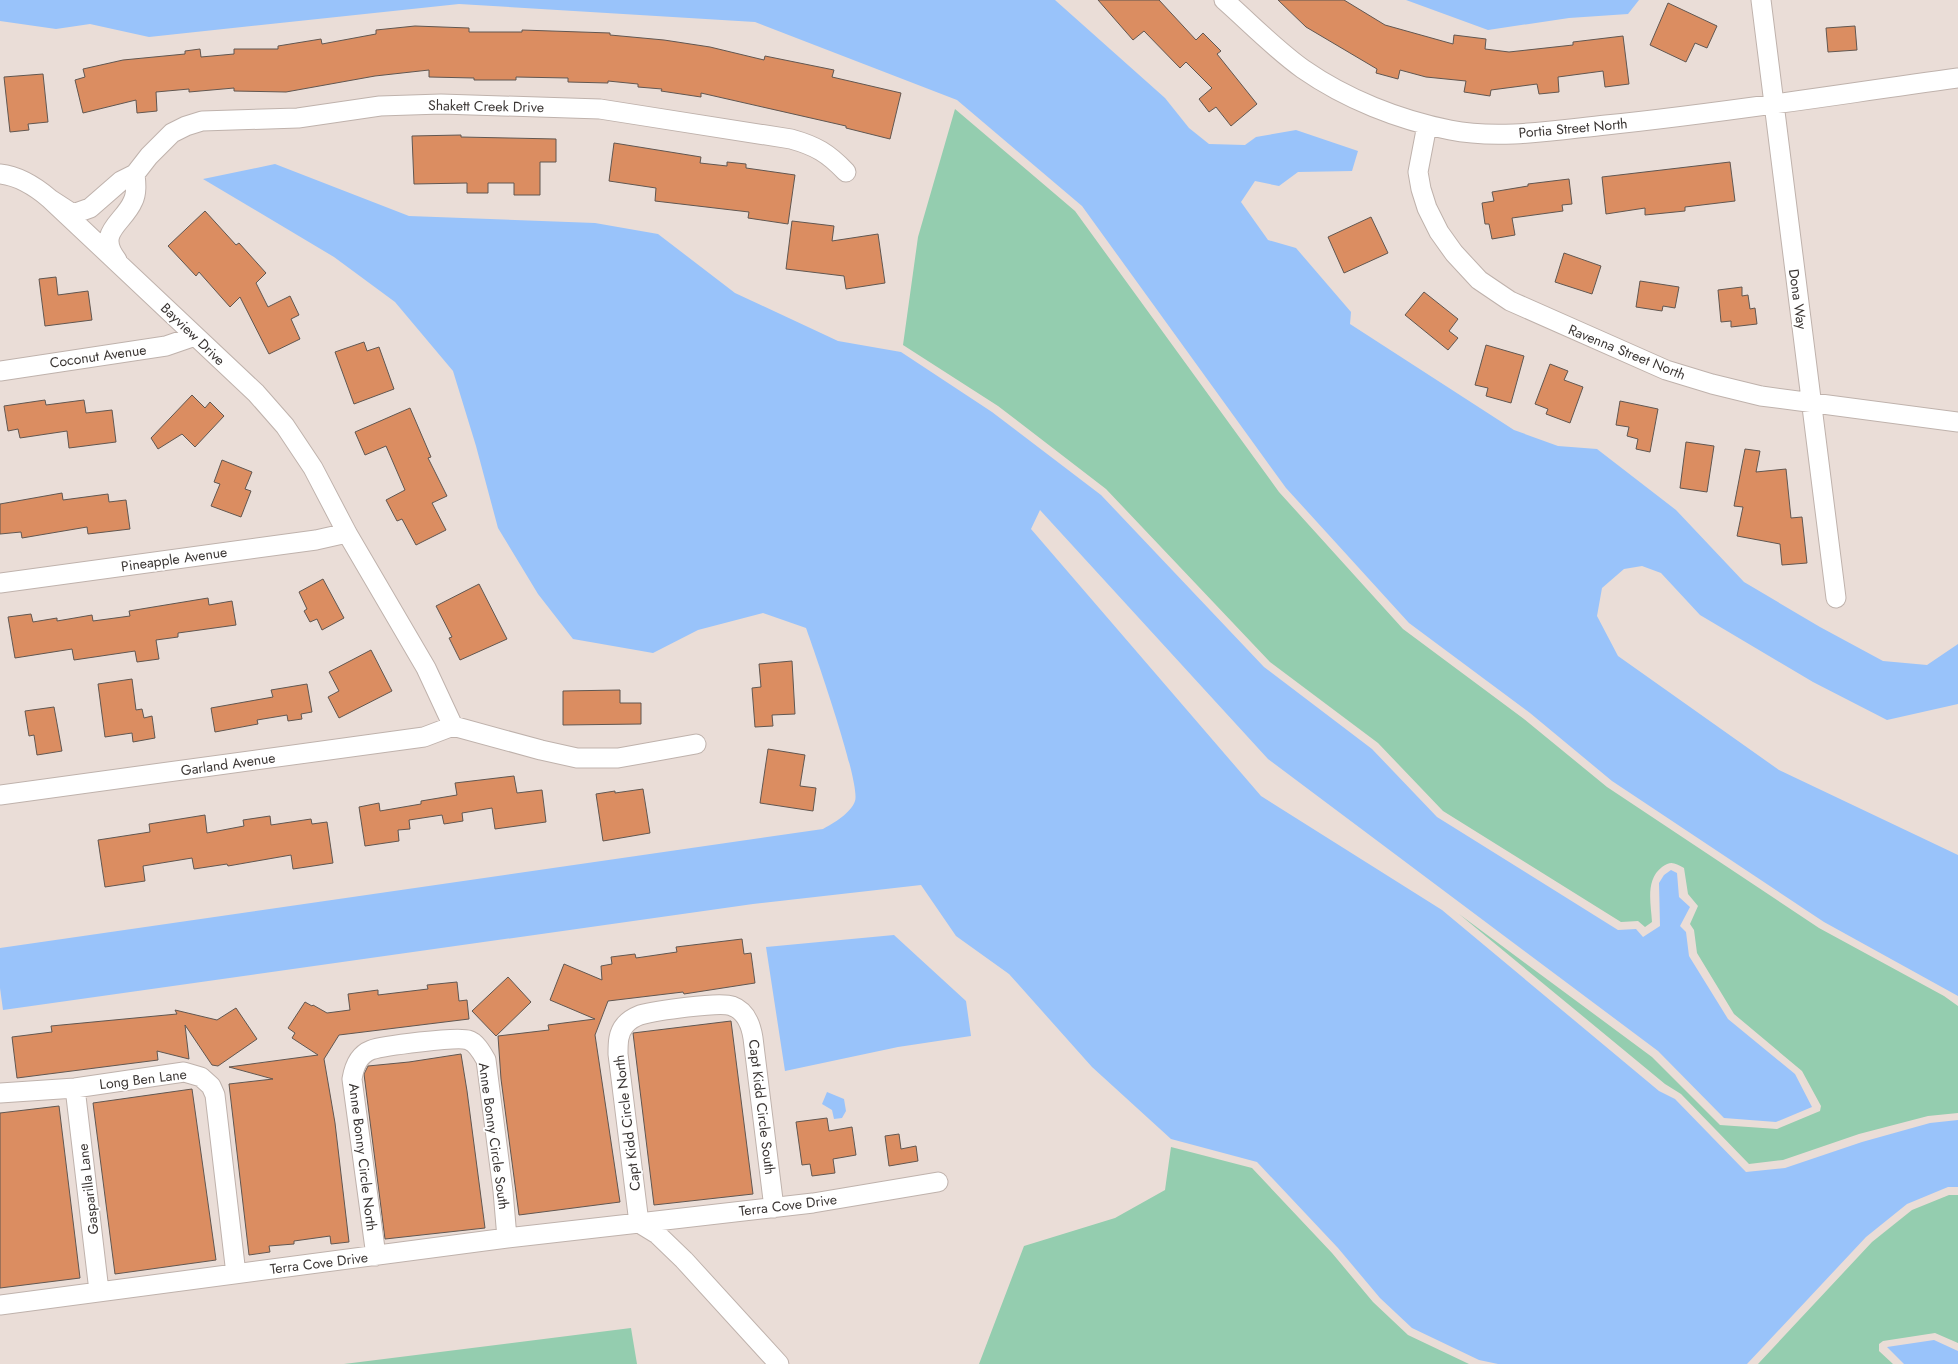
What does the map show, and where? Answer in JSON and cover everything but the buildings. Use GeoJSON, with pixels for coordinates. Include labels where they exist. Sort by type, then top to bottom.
{"type":"FeatureCollection","features":[{"type":"Feature","properties":{"kind":"street","name":"Portia Street North"},"geometry":{"type":"LineString","coordinates":[[1224,0],[1283,53],[1328,85],[1386,111],[1452,131],[1474,133],[1537,132],[1640,122],[1958,78]]}},
{"type":"Feature","properties":{"kind":"street","name":"Dona Way"},"geometry":{"type":"LineString","coordinates":[[1761,0],[1791,244],[1813,403],[1836,598]]}},
{"type":"Feature","properties":{"kind":"street","name":"Shakett Creek Drive"},"geometry":{"type":"LineString","coordinates":[[50,199],[70,212],[84,211],[90,208],[121,181],[135,174],[172,134],[186,126],[202,121],[298,118],[380,106],[434,104],[600,109],[719,127],[791,139],[811,145],[832,157],[846,172]]}},
{"type":"Feature","properties":{"kind":"street","name":"Ravenna Street North"},"geometry":{"type":"LineString","coordinates":[[1427,124],[1418,172],[1421,189],[1427,208],[1439,232],[1454,253],[1479,280],[1495,292],[1547,319],[1666,370],[1761,396],[1958,422]]}},
{"type":"Feature","properties":{"kind":"street","name":"Bayview Drive"},"geometry":{"type":"LineString","coordinates":[[0,174],[13,177],[32,185],[50,199],[256,393],[285,426],[313,468],[347,533]]}},
{"type":"Feature","properties":{"kind":"street"},"geometry":{"type":"LineString","coordinates":[[119,263],[111,253],[110,235],[113,228],[131,206],[134,199],[136,190],[135,174]]}},
{"type":"Feature","properties":{"kind":"street","name":"Coconut Avenue"},"geometry":{"type":"LineString","coordinates":[[0,371],[166,346],[195,336]]}},
{"type":"Feature","properties":{"kind":"street"},"geometry":{"type":"LineString","coordinates":[[347,533],[426,668],[454,726],[541,750],[577,758],[618,758],[696,744]]}},
{"type":"Feature","properties":{"kind":"street","name":"Pineapple Avenue"},"geometry":{"type":"LineString","coordinates":[[0,583],[316,540],[347,533]]}},
{"type":"Feature","properties":{"kind":"street","name":"Garland Avenue"},"geometry":{"type":"LineString","coordinates":[[0,795],[424,737],[454,726]]}},
{"type":"Feature","properties":{"kind":"street","name":"Capt Kidd Circle North"},"geometry":{"type":"LineString","coordinates":[[639,1223],[618,1054],[619,1037],[625,1025],[642,1014],[724,1004],[739,1010]]}},
{"type":"Feature","properties":{"kind":"street","name":"Capt Kidd Circle South"},"geometry":{"type":"LineString","coordinates":[[739,1010],[747,1019],[752,1030],[774,1208]]}},
{"type":"Feature","properties":{"kind":"street","name":"Anne Bonny Circle North"},"geometry":{"type":"LineString","coordinates":[[376,1256],[352,1079],[359,1059],[371,1050],[449,1038],[469,1040]]}},
{"type":"Feature","properties":{"kind":"street","name":"Anne Bonny Circle South"},"geometry":{"type":"LineString","coordinates":[[469,1040],[481,1051],[486,1060],[503,1191],[507,1238]]}},
{"type":"Feature","properties":{"kind":"street","name":"Long Ben Lane"},"geometry":{"type":"LineString","coordinates":[[0,1093],[75,1088],[184,1072],[195,1074],[211,1086],[215,1095],[236,1274]]}},
{"type":"Feature","properties":{"kind":"street","name":"Gasparilla Lane"},"geometry":{"type":"LineString","coordinates":[[75,1088],[99,1292]]}},
{"type":"Feature","properties":{"kind":"street","name":"Terra Cove Drive"},"geometry":{"type":"LineString","coordinates":[[0,1305],[507,1238],[774,1208],[938,1182]]}},
{"type":"Feature","properties":{"kind":"street"},"geometry":{"type":"LineString","coordinates":[[639,1223],[657,1234],[684,1260],[779,1364]]}},
{"type":"Feature","properties":{"kind":"green space"},"geometry":{"type":"Polygon","coordinates":[[[955,109],[1075,211],[1279,492],[1403,629],[1524,719],[1607,787],[1819,928],[1944,996],[1958,1006],[1958,1113],[1928,1116],[1859,1134],[1783,1160],[1749,1164],[1681,1094],[1665,1084],[1459,914],[1652,1057],[1720,1125],[1777,1129],[1820,1111],[1821,1106],[1802,1071],[1734,1014],[1697,953],[1694,930],[1690,924],[1698,906],[1688,894],[1684,868],[1671,863],[1665,865],[1657,872],[1651,885],[1650,893],[1652,922],[1645,927],[1638,921],[1621,922],[1443,811],[1378,743],[1270,662],[1106,489],[998,406],[903,345],[918,237],[955,109]]]}},
{"type":"Feature","properties":{"kind":"green space"},"geometry":{"type":"Polygon","coordinates":[[[1171,1147],[1252,1168],[1332,1253],[1373,1302],[1408,1335],[1469,1364],[979,1364],[1024,1246],[1115,1218],[1165,1190],[1171,1147]]]}},
{"type":"Feature","properties":{"kind":"green space"},"geometry":{"type":"Polygon","coordinates":[[[1949,1195],[1958,1195],[1958,1343],[1935,1333],[1883,1341],[1879,1344],[1879,1351],[1893,1364],[1758,1364],[1872,1242],[1912,1210],[1949,1195]]]}},
{"type":"Feature","properties":{"kind":"green space"},"geometry":{"type":"Polygon","coordinates":[[[631,1328],[637,1364],[344,1364],[631,1328]]]}},
{"type":"Feature","properties":{"kind":"water"},"geometry":{"type":"Polygon","coordinates":[[[0,0],[1055,0],[1165,98],[1189,128],[1209,144],[1245,145],[1256,137],[1296,130],[1358,151],[1352,171],[1298,172],[1279,186],[1255,181],[1241,202],[1268,240],[1296,248],[1351,312],[1350,324],[1514,430],[1558,446],[1597,449],[1676,510],[1744,582],[1820,627],[1883,661],[1927,665],[1958,644],[1958,704],[1887,720],[1813,682],[1700,615],[1661,573],[1642,566],[1624,569],[1602,588],[1597,616],[1618,656],[1779,770],[1958,855],[1958,996],[1824,922],[1612,781],[1530,713],[1409,623],[1286,488],[1082,206],[957,100],[755,22],[459,4],[149,37],[90,24],[56,29],[0,21],[0,0]]]}},
{"type":"Feature","properties":{"kind":"water"},"geometry":{"type":"Polygon","coordinates":[[[1406,0],[1639,0],[1628,14],[1569,18],[1488,30],[1406,0]]]}},
{"type":"Feature","properties":{"kind":"water"},"geometry":{"type":"Polygon","coordinates":[[[275,164],[409,216],[595,223],[658,234],[735,293],[838,341],[901,352],[992,412],[1101,495],[1264,667],[1372,749],[1437,817],[1618,930],[1636,929],[1643,937],[1660,926],[1659,883],[1664,875],[1671,870],[1677,873],[1679,897],[1690,907],[1680,926],[1686,932],[1689,956],[1728,1019],[1795,1074],[1812,1107],[1776,1122],[1724,1118],[1658,1051],[1268,759],[1040,510],[1031,529],[1261,796],[1442,910],[1659,1091],[1675,1099],[1746,1172],[1785,1168],[1862,1142],[1930,1123],[1958,1120],[1958,1187],[1948,1187],[1907,1204],[1866,1237],[1747,1364],[1498,1364],[1479,1360],[1412,1328],[1380,1298],[1338,1248],[1257,1162],[1171,1139],[1092,1067],[1009,974],[956,936],[921,885],[753,904],[3,1010],[0,988],[0,948],[823,829],[846,814],[855,801],[855,790],[845,745],[806,628],[763,613],[698,630],[653,653],[573,639],[538,594],[498,528],[476,446],[453,371],[395,302],[334,257],[203,179],[275,164]]]}},
{"type":"Feature","properties":{"kind":"water"},"geometry":{"type":"Polygon","coordinates":[[[894,935],[966,1001],[971,1036],[898,1047],[785,1071],[766,947],[894,935]]]}},
{"type":"Feature","properties":{"kind":"water"},"geometry":{"type":"Polygon","coordinates":[[[827,1092],[844,1099],[846,1111],[842,1118],[834,1119],[832,1110],[822,1104],[827,1092]]]}},
{"type":"Feature","properties":{"kind":"water"},"geometry":{"type":"Polygon","coordinates":[[[1934,1340],[1958,1351],[1958,1364],[1904,1364],[1887,1347],[1934,1340]]]}}]}
